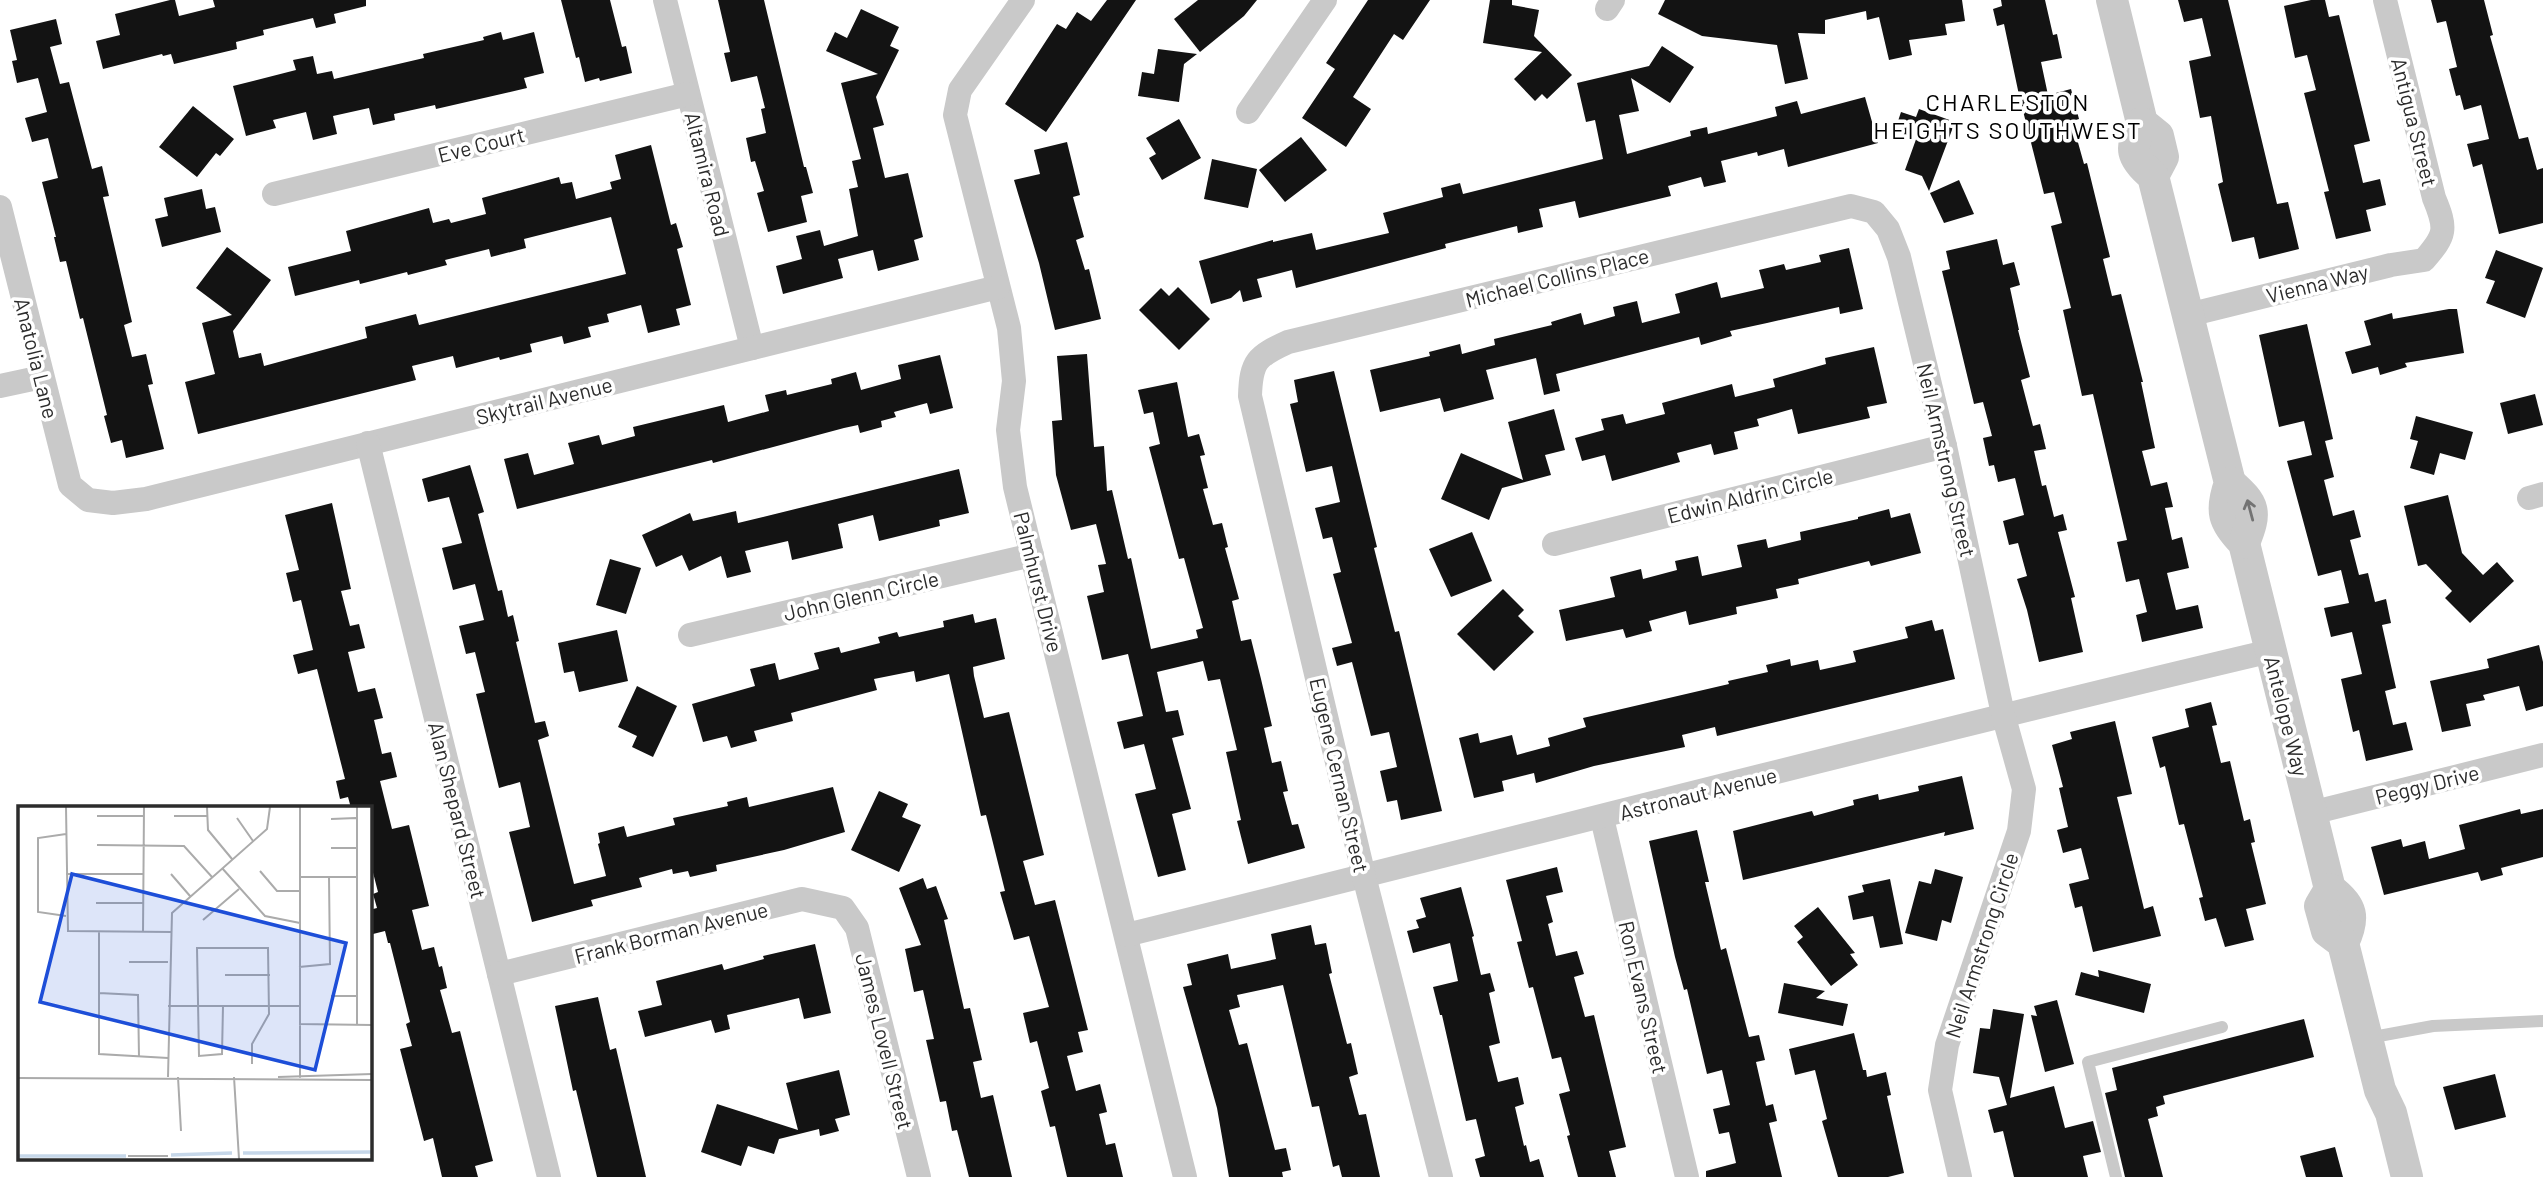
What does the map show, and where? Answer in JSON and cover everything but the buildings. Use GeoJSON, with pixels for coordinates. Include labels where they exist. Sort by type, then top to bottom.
{"type":"FeatureCollection","features":[{"type":"Feature","properties":{"kind":"street","name":"Altamira Road"},"geometry":{"type":"LineString","coordinates":[[665,0],[752,348]]}},
{"type":"Feature","properties":{"kind":"street","name":"Palmhurst Drive"},"geometry":{"type":"LineString","coordinates":[[1023,0],[960,90],[954,115],[1009,328],[1014,381],[1008,430],[1015,486],[1185,1177]]}},
{"type":"Feature","properties":{"kind":"street"},"geometry":{"type":"LineString","coordinates":[[1248,112],[1325,0]]}},
{"type":"Feature","properties":{"kind":"street","name":"Antelope Way"},"geometry":{"type":"LineString","coordinates":[[2112,0],[2141,122],[2158,136],[2163,157],[2153,176],[2230,483],[2248,499],[2253,520],[2244,542],[2330,889],[2320,906],[2327,931],[2343,943],[2380,1090],[2390,1113],[2407,1177]]}},
{"type":"Feature","properties":{"kind":"street","name":"Antigua Street"},"geometry":{"type":"LineString","coordinates":[[2385,0],[2434,198],[2443,220],[2440,243]]}},
{"type":"Feature","properties":{"kind":"street","name":"Eve Court"},"geometry":{"type":"LineString","coordinates":[[274,194],[688,94]]}},
{"type":"Feature","properties":{"kind":"street","name":"Michael Collins Place"},"geometry":{"type":"LineString","coordinates":[[1251,372],[1265,352],[1288,342],[1851,206],[1874,212]]}},
{"type":"Feature","properties":{"kind":"street","name":"Anatolia Lane"},"geometry":{"type":"LineString","coordinates":[[0,207],[69,485],[88,500]]}},
{"type":"Feature","properties":{"kind":"street","name":"Neil Armstrong Street"},"geometry":{"type":"LineString","coordinates":[[1874,212],[1888,229],[1899,257],[1945,446],[2003,714]]}},
{"type":"Feature","properties":{"kind":"street","name":"Vienna Way"},"geometry":{"type":"LineString","coordinates":[[2188,315],[2391,265],[2424,260],[2440,243]]}},
{"type":"Feature","properties":{"kind":"street","name":"Skytrail Avenue"},"geometry":{"type":"LineString","coordinates":[[88,500],[113,503],[146,499],[998,287]]}},
{"type":"Feature","properties":{"kind":"street","name":"Eugene Cernan Street"},"geometry":{"type":"LineString","coordinates":[[1251,372],[1250,396],[1364,876],[1441,1177]]}},
{"type":"Feature","properties":{"kind":"street"},"geometry":{"type":"LineString","coordinates":[[0,386],[41,377]]}},
{"type":"Feature","properties":{"kind":"street","name":"Alan Shepard Street"},"geometry":{"type":"LineString","coordinates":[[368,443],[549,1177]]}},
{"type":"Feature","properties":{"kind":"street","name":"Edwin Aldrin Circle"},"geometry":{"type":"LineString","coordinates":[[1554,544],[1945,446]]}},
{"type":"Feature","properties":{"kind":"street","name":"John Glenn Circle"},"geometry":{"type":"LineString","coordinates":[[690,635],[1032,555]]}},
{"type":"Feature","properties":{"kind":"street","name":"Astronaut Avenue"},"geometry":{"type":"LineString","coordinates":[[1126,935],[2003,714],[2271,651]]}},
{"type":"Feature","properties":{"kind":"street","name":"Neil Armstrong Circle"},"geometry":{"type":"LineString","coordinates":[[1960,1177],[1940,1090],[1947,1045],[2020,831],[2024,789],[2003,714]]}},
{"type":"Feature","properties":{"kind":"street","name":"Peggy Drive"},"geometry":{"type":"LineString","coordinates":[[2311,813],[2543,755]]}},
{"type":"Feature","properties":{"kind":"street","name":"Ron Evans Street"},"geometry":{"type":"LineString","coordinates":[[1602,817],[1687,1177]]}},
{"type":"Feature","properties":{"kind":"street","name":"Frank Borman Avenue"},"geometry":{"type":"LineString","coordinates":[[499,974],[802,899],[843,908]]}},
{"type":"Feature","properties":{"kind":"street","name":"James Lovell Street"},"geometry":{"type":"LineString","coordinates":[[843,908],[857,928],[916,1176]]}},
{"type":"Feature","properties":{"kind":"lane"},"geometry":{"type":"LineString","coordinates":[[2367,1038],[2433,1026],[2543,1021]]}},
{"type":"Feature","properties":{"kind":"lane"},"geometry":{"type":"LineString","coordinates":[[2116,1177],[2088,1062],[2222,1027]]}},
{"type":"Feature","properties":{"kind":"district","name":"CHARLESTON HEIGHTS SOUTHWEST"},"geometry":{"type":"Point","coordinates":[2008,115]}}]}
